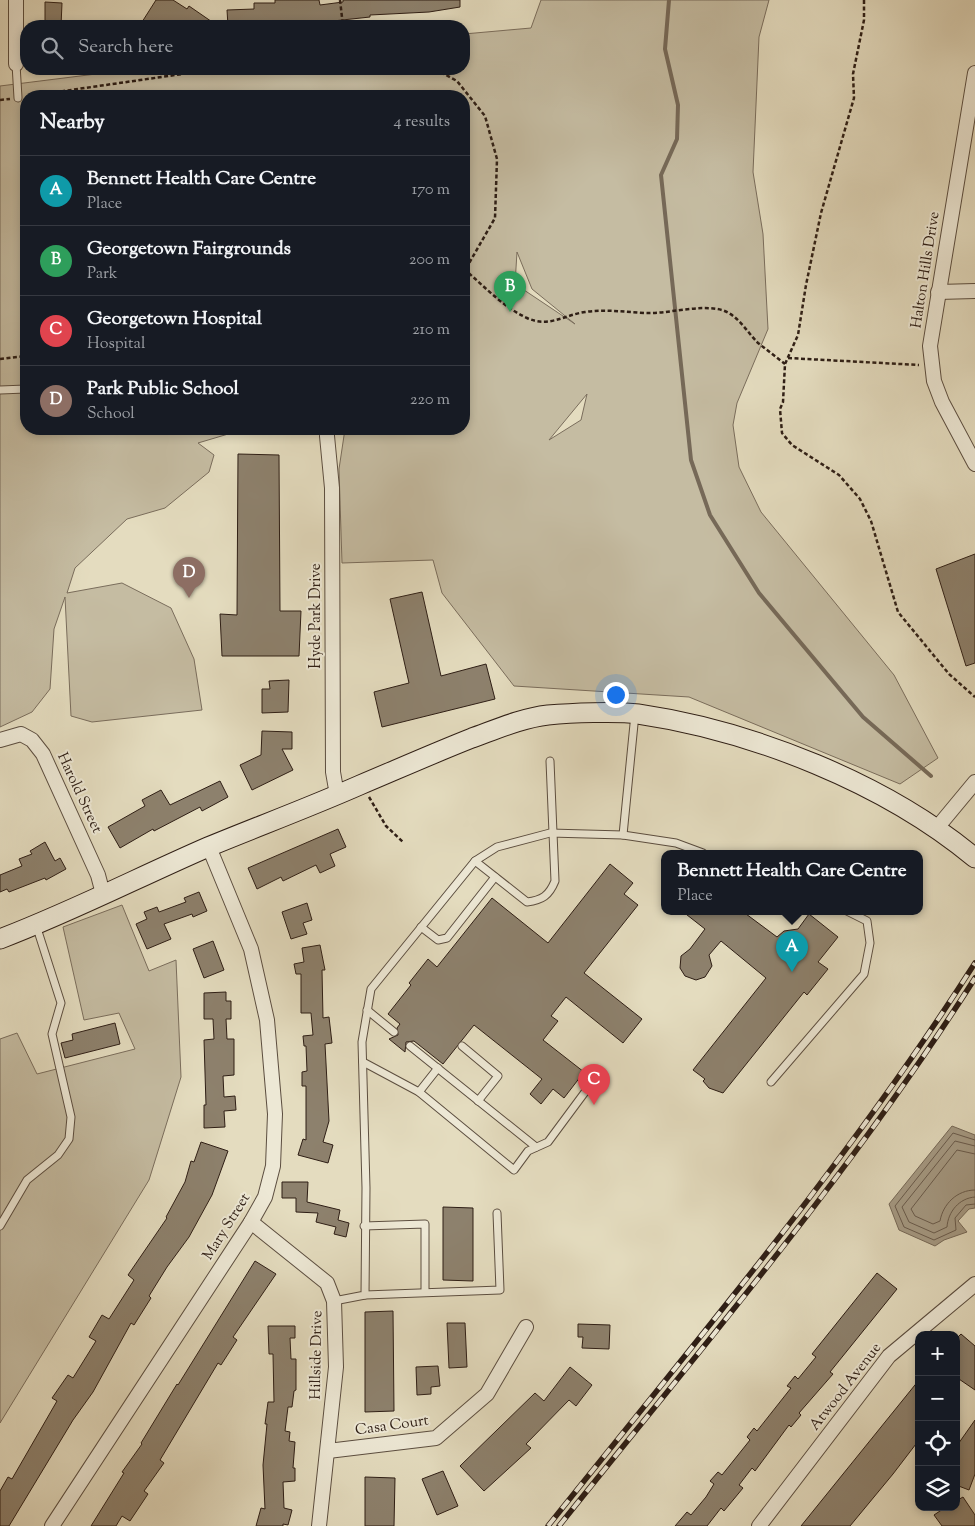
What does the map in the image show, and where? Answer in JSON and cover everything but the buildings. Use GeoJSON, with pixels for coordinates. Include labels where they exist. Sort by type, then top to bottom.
{"type":"FeatureCollection","features":[{"type":"Feature","properties":{"kind":"street"},"geometry":{"type":"LineString","coordinates":[[16,0],[16,64]]}},
{"type":"Feature","properties":{"kind":"street","name":"Halton Hills Drive"},"geometry":{"type":"LineString","coordinates":[[975,73],[930,346],[934,380],[942,402],[975,464]]}},
{"type":"Feature","properties":{"kind":"street"},"geometry":{"type":"LineString","coordinates":[[938,292],[975,290]]}},
{"type":"Feature","properties":{"kind":"street","name":"Hyde Park Drive"},"geometry":{"type":"LineString","coordinates":[[327,436],[332,488],[333,772],[337,795]]}},
{"type":"Feature","properties":{"kind":"street"},"geometry":{"type":"LineString","coordinates":[[0,939],[36,925],[209,847],[362,785],[407,763],[506,725],[547,715],[635,713],[726,731],[820,766],[883,798],[936,829],[975,858]]}},
{"type":"Feature","properties":{"kind":"street","name":"Harold Street"},"geometry":{"type":"LineString","coordinates":[[0,740],[21,734],[32,740],[43,754],[98,875],[104,894]]}},
{"type":"Feature","properties":{"kind":"street"},"geometry":{"type":"LineString","coordinates":[[936,829],[975,782]]}},
{"type":"Feature","properties":{"kind":"street","name":"Mary Street"},"geometry":{"type":"LineString","coordinates":[[52,1526],[251,1222],[265,1196],[273,1166],[274,1114],[267,1020],[251,949],[209,847]]}},
{"type":"Feature","properties":{"kind":"street","name":"Hillside Drive"},"geometry":{"type":"LineString","coordinates":[[251,1222],[327,1283],[334,1301],[336,1367],[319,1526]]}},
{"type":"Feature","properties":{"kind":"street","name":"Atwood Avenue"},"geometry":{"type":"LineString","coordinates":[[763,1524],[889,1356],[971,1292]]}},
{"type":"Feature","properties":{"kind":"street","name":"Casa Court"},"geometry":{"type":"LineString","coordinates":[[328,1451],[436,1438],[487,1394],[526,1327]]}},
{"type":"Feature","properties":{"kind":"lane"},"geometry":{"type":"LineString","coordinates":[[16,64],[18,98]]}},
{"type":"Feature","properties":{"kind":"lane"},"geometry":{"type":"LineString","coordinates":[[0,390],[20,389]]}},
{"type":"Feature","properties":{"kind":"lane"},"geometry":{"type":"LineString","coordinates":[[623,835],[635,713]]}},
{"type":"Feature","properties":{"kind":"lane"},"geometry":{"type":"LineString","coordinates":[[475,861],[527,902],[540,900],[551,892],[555,881],[550,761]]}},
{"type":"Feature","properties":{"kind":"lane"},"geometry":{"type":"LineString","coordinates":[[365,1295],[364,1226],[366,1188],[362,1042],[371,989],[475,861],[497,847],[554,833],[623,835],[676,843],[694,850]]}},
{"type":"Feature","properties":{"kind":"lane"},"geometry":{"type":"LineString","coordinates":[[421,927],[438,940],[447,938],[495,877]]}},
{"type":"Feature","properties":{"kind":"lane"},"geometry":{"type":"LineString","coordinates":[[771,1082],[864,974],[870,943],[867,921],[855,915]]}},
{"type":"Feature","properties":{"kind":"lane"},"geometry":{"type":"LineString","coordinates":[[0,1226],[27,1180],[58,1155],[69,1139],[71,1117],[52,1034],[61,1003],[36,925]]}},
{"type":"Feature","properties":{"kind":"lane"},"geometry":{"type":"LineString","coordinates":[[367,1010],[394,1032]]}},
{"type":"Feature","properties":{"kind":"lane"},"geometry":{"type":"LineString","coordinates":[[410,1046],[536,1147]]}},
{"type":"Feature","properties":{"kind":"lane"},"geometry":{"type":"LineString","coordinates":[[462,1046],[498,1076],[478,1101]]}},
{"type":"Feature","properties":{"kind":"lane"},"geometry":{"type":"LineString","coordinates":[[363,1062],[418,1092],[514,1170],[528,1151],[548,1142],[588,1088]]}},
{"type":"Feature","properties":{"kind":"lane"},"geometry":{"type":"LineString","coordinates":[[418,1092],[438,1068]]}},
{"type":"Feature","properties":{"kind":"lane"},"geometry":{"type":"LineString","coordinates":[[334,1301],[365,1295],[500,1290],[497,1213]]}},
{"type":"Feature","properties":{"kind":"lane"},"geometry":{"type":"LineString","coordinates":[[364,1226],[425,1224],[425,1292]]}},
{"type":"Feature","properties":{"kind":"path"},"geometry":{"type":"LineString","coordinates":[[340,0],[342,20]]}},
{"type":"Feature","properties":{"kind":"path"},"geometry":{"type":"LineString","coordinates":[[864,0],[864,20],[853,74],[854,98],[821,213],[798,335],[785,364],[783,402],[780,409],[782,433],[792,445],[839,476],[860,499],[871,521],[898,612],[949,674],[975,697]]}},
{"type":"Feature","properties":{"kind":"path"},"geometry":{"type":"LineString","coordinates":[[71,90],[175,75]]}},
{"type":"Feature","properties":{"kind":"path"},"geometry":{"type":"LineString","coordinates":[[445,75],[457,82],[464,90]]}},
{"type":"Feature","properties":{"kind":"path"},"geometry":{"type":"LineString","coordinates":[[470,98],[485,116],[497,159],[495,218],[470,261]]}},
{"type":"Feature","properties":{"kind":"path"},"geometry":{"type":"LineString","coordinates":[[470,276],[506,305],[527,318],[543,323],[582,312],[607,310],[648,313],[675,309],[722,310],[736,318],[758,342],[785,364]]}},
{"type":"Feature","properties":{"kind":"path"},"geometry":{"type":"LineString","coordinates":[[0,359],[20,357]]}},
{"type":"Feature","properties":{"kind":"path"},"geometry":{"type":"LineString","coordinates":[[788,358],[932,366]]}},
{"type":"Feature","properties":{"kind":"path"},"geometry":{"type":"LineString","coordinates":[[362,785],[386,826],[404,843]]}},
{"type":"Feature","properties":{"kind":"shaded area"},"geometry":{"type":"Polygon","coordinates":[[[541,0],[769,0],[759,37],[753,172],[763,234],[768,329],[737,403],[733,425],[739,467],[761,512],[894,675],[938,758],[900,784],[689,697],[514,686],[442,593],[433,560],[342,563],[339,469],[344,435],[470,435],[470,90],[20,90],[20,435],[225,435],[198,443],[214,455],[209,472],[165,508],[127,519],[75,568],[67,593],[122,583],[171,608],[194,659],[202,710],[92,722],[71,716],[65,597],[54,629],[50,689],[32,712],[0,727],[0,86],[88,75],[470,75],[470,33],[531,28],[541,0]],[[517,252],[515,284],[575,324],[532,289],[517,252]],[[587,394],[549,440],[581,420],[587,394]]]}},
{"type":"Feature","properties":{"kind":"shaded area"},"geometry":{"type":"Polygon","coordinates":[[[122,905],[149,971],[176,960],[181,1077],[149,1180],[0,1423],[0,1039],[17,1033],[37,1074],[135,1049],[119,1013],[84,1020],[63,927],[122,905]]]}},
{"type":"Feature","properties":{"kind":"water"},"geometry":{"type":"Polygon","coordinates":[[[952,1126],[975,1135],[975,1208],[969,1209],[958,1221],[967,1232],[944,1240],[935,1246],[899,1230],[889,1204],[952,1126]]]}},
{"type":"Feature","properties":{"kind":"waterway"},"geometry":{"type":"LineString","coordinates":[[669,0],[665,49],[678,105],[677,139],[661,175],[691,460],[710,515],[759,593],[863,717],[931,776]]}},
{"type":"Feature","properties":{"kind":"railway"},"geometry":{"type":"LineString","coordinates":[[548,1526],[823,1180],[926,1037],[975,963]]}},
{"type":"Feature","properties":{"kind":"railway"},"geometry":{"type":"LineString","coordinates":[[559,1526],[721,1325],[827,1189],[928,1050],[975,978]]}},
{"type":"Feature","properties":{"kind":"place","name":"Georgetown Fairgrounds"},"geometry":{"type":"Point","coordinates":[510,312]}},
{"type":"Feature","properties":{"kind":"place","name":"Park Public School"},"geometry":{"type":"Point","coordinates":[189,598]}},
{"type":"Feature","properties":{"kind":"place","name":"Bennett Health Care Centre"},"geometry":{"type":"Point","coordinates":[792,972]}},
{"type":"Feature","properties":{"kind":"place","name":"Georgetown Hospital"},"geometry":{"type":"Point","coordinates":[594,1105]}}]}
